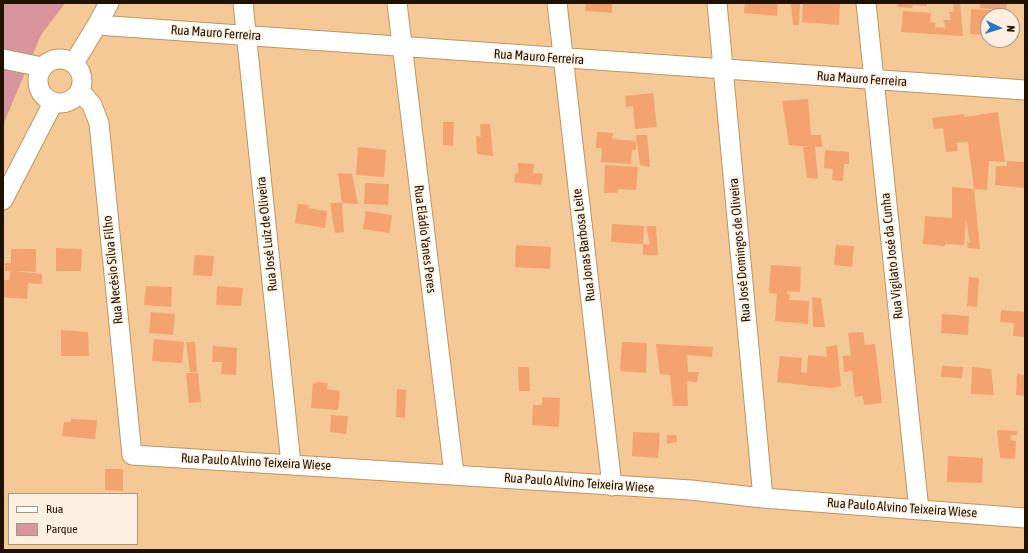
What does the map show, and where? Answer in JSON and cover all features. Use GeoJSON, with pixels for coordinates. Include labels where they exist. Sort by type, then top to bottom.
{"type":"FeatureCollection","features":[{"type":"Feature","properties":{"kind":"street"},"geometry":{"type":"LineString","coordinates":[[74,63],[109,3]]}},
{"type":"Feature","properties":{"kind":"street","name":"Rua José Luíz de Oliveira"},"geometry":{"type":"LineString","coordinates":[[243,3],[291,464]]}},
{"type":"Feature","properties":{"kind":"street","name":"Rua Eládio Yanes Peres"},"geometry":{"type":"LineString","coordinates":[[397,3],[401,47],[454,474]]}},
{"type":"Feature","properties":{"kind":"street","name":"Rua Jonas Barbosa Leite"},"geometry":{"type":"LineString","coordinates":[[557,3],[612,486]]}},
{"type":"Feature","properties":{"kind":"street","name":"Rua José Domingos de Oliveira"},"geometry":{"type":"LineString","coordinates":[[716,3],[724,69],[763,498]]}},
{"type":"Feature","properties":{"kind":"street","name":"Rua Vigilato José da Cunha"},"geometry":{"type":"LineString","coordinates":[[866,3],[919,510]]}},
{"type":"Feature","properties":{"kind":"street","name":"Rua Mauro Ferreira"},"geometry":{"type":"LineString","coordinates":[[97,25],[1025,90]]}},
{"type":"Feature","properties":{"kind":"street"},"geometry":{"type":"LineString","coordinates":[[3,59],[42,67]]}},
{"type":"Feature","properties":{"kind":"street"},"geometry":{"type":"LineString","coordinates":[[54,59],[61,59],[74,63],[81,74],[82,81],[80,91],[74,99],[67,102],[53,102],[42,94],[38,81],[42,67],[54,59]]}},
{"type":"Feature","properties":{"kind":"street","name":"Rua Necésio Silva Filho"},"geometry":{"type":"LineString","coordinates":[[80,91],[92,105],[99,123],[132,455]]}},
{"type":"Feature","properties":{"kind":"street"},"geometry":{"type":"LineString","coordinates":[[3,200],[53,102]]}},
{"type":"Feature","properties":{"kind":"street","name":"Rua Paulo Alvino Teixeira Wiese"},"geometry":{"type":"LineString","coordinates":[[132,455],[691,490],[763,498],[1025,518]]}},
{"type":"Feature","properties":{"kind":"green space"},"geometry":{"type":"Polygon","coordinates":[[[3,3],[65,3],[41,35],[3,125],[3,3]]]}},
{"type":"Feature","properties":{"kind":"building"},"geometry":{"type":"Polygon","coordinates":[[[586,3],[612,3],[612,13],[585,11],[586,3]]]}},
{"type":"Feature","properties":{"kind":"building"},"geometry":{"type":"Polygon","coordinates":[[[745,3],[778,3],[777,16],[744,13],[745,3]]]}},
{"type":"Feature","properties":{"kind":"building"},"geometry":{"type":"Polygon","coordinates":[[[791,3],[800,3],[799,25],[793,25],[791,3]]]}},
{"type":"Feature","properties":{"kind":"building"},"geometry":{"type":"Polygon","coordinates":[[[803,3],[840,3],[839,25],[802,22],[803,3]]]}},
{"type":"Feature","properties":{"kind":"building"},"geometry":{"type":"Polygon","coordinates":[[[898,3],[927,3],[927,6],[913,5],[912,8],[897,7],[898,3]]]}},
{"type":"Feature","properties":{"kind":"building"},"geometry":{"type":"Polygon","coordinates":[[[953,3],[960,3],[963,36],[901,32],[903,11],[931,13],[930,22],[936,23],[935,27],[946,28],[943,20],[951,20],[949,12],[954,12],[953,3]]]}},
{"type":"Feature","properties":{"kind":"building"},"geometry":{"type":"Polygon","coordinates":[[[980,3],[1007,3],[1006,8],[980,8],[980,3]]]}},
{"type":"Feature","properties":{"kind":"building"},"geometry":{"type":"Polygon","coordinates":[[[971,9],[980,9],[980,35],[970,34],[971,9]]]}},
{"type":"Feature","properties":{"kind":"building"},"geometry":{"type":"Polygon","coordinates":[[[653,93],[657,127],[635,129],[633,106],[626,107],[625,96],[653,93]]]}},
{"type":"Feature","properties":{"kind":"building"},"geometry":{"type":"Polygon","coordinates":[[[808,99],[811,135],[821,135],[822,147],[815,147],[818,179],[807,178],[803,147],[811,147],[789,145],[782,101],[808,99]]]}},
{"type":"Feature","properties":{"kind":"building"},"geometry":{"type":"Polygon","coordinates":[[[998,112],[1005,162],[989,161],[987,190],[974,189],[968,142],[957,143],[958,151],[946,152],[943,128],[934,129],[932,118],[964,114],[964,117],[998,112]]]}},
{"type":"Feature","properties":{"kind":"building"},"geometry":{"type":"Polygon","coordinates":[[[443,122],[454,122],[453,146],[443,145],[443,122]]]}},
{"type":"Feature","properties":{"kind":"building"},"geometry":{"type":"Polygon","coordinates":[[[480,124],[490,124],[493,156],[477,154],[476,136],[481,137],[480,124]]]}},
{"type":"Feature","properties":{"kind":"building"},"geometry":{"type":"Polygon","coordinates":[[[597,132],[613,133],[612,139],[636,141],[636,150],[632,150],[631,164],[601,162],[602,148],[596,148],[597,132]]]}},
{"type":"Feature","properties":{"kind":"building"},"geometry":{"type":"Polygon","coordinates":[[[636,135],[647,135],[650,167],[640,165],[636,135]]]}},
{"type":"Feature","properties":{"kind":"building"},"geometry":{"type":"Polygon","coordinates":[[[358,147],[386,150],[384,177],[356,175],[358,147]]]}},
{"type":"Feature","properties":{"kind":"building"},"geometry":{"type":"Polygon","coordinates":[[[825,150],[849,152],[849,164],[844,164],[843,181],[832,180],[833,169],[824,168],[825,150]]]}},
{"type":"Feature","properties":{"kind":"building"},"geometry":{"type":"Polygon","coordinates":[[[1007,161],[1024,162],[1025,188],[995,185],[996,166],[1007,166],[1007,161]]]}},
{"type":"Feature","properties":{"kind":"building"},"geometry":{"type":"Polygon","coordinates":[[[518,163],[534,164],[533,173],[543,174],[541,185],[514,182],[515,173],[518,173],[518,163]]]}},
{"type":"Feature","properties":{"kind":"building"},"geometry":{"type":"Polygon","coordinates":[[[605,165],[638,167],[636,190],[618,189],[617,193],[604,193],[605,165]]]}},
{"type":"Feature","properties":{"kind":"building"},"geometry":{"type":"Polygon","coordinates":[[[338,173],[352,174],[358,204],[342,203],[338,173]]]}},
{"type":"Feature","properties":{"kind":"building"},"geometry":{"type":"Polygon","coordinates":[[[365,183],[389,184],[388,205],[364,204],[365,183]]]}},
{"type":"Feature","properties":{"kind":"building"},"geometry":{"type":"Polygon","coordinates":[[[952,187],[974,189],[980,249],[968,248],[967,242],[970,243],[966,219],[964,245],[945,244],[945,246],[923,244],[925,216],[952,218],[952,187]]]}},
{"type":"Feature","properties":{"kind":"building"},"geometry":{"type":"Polygon","coordinates":[[[330,203],[342,203],[344,232],[335,233],[330,203]]]}},
{"type":"Feature","properties":{"kind":"building"},"geometry":{"type":"Polygon","coordinates":[[[298,204],[309,205],[308,208],[327,211],[325,228],[295,223],[298,204]]]}},
{"type":"Feature","properties":{"kind":"building"},"geometry":{"type":"Polygon","coordinates":[[[366,211],[392,215],[389,233],[363,229],[366,211]]]}},
{"type":"Feature","properties":{"kind":"building"},"geometry":{"type":"Polygon","coordinates":[[[612,224],[644,226],[643,244],[611,242],[612,224]]]}},
{"type":"Feature","properties":{"kind":"building"},"geometry":{"type":"Polygon","coordinates":[[[646,226],[656,226],[658,255],[643,255],[643,244],[650,245],[646,226]]]}},
{"type":"Feature","properties":{"kind":"building"},"geometry":{"type":"Polygon","coordinates":[[[516,245],[551,247],[550,269],[515,267],[516,245]]]}},
{"type":"Feature","properties":{"kind":"building"},"geometry":{"type":"Polygon","coordinates":[[[836,245],[854,246],[852,267],[834,265],[836,245]]]}},
{"type":"Feature","properties":{"kind":"building"},"geometry":{"type":"Polygon","coordinates":[[[56,248],[82,249],[81,271],[56,271],[56,248]]]}},
{"type":"Feature","properties":{"kind":"building"},"geometry":{"type":"Polygon","coordinates":[[[11,249],[36,249],[36,272],[14,271],[42,274],[42,284],[28,283],[27,299],[3,297],[3,280],[9,280],[11,271],[5,271],[5,263],[11,263],[11,249]]]}},
{"type":"Feature","properties":{"kind":"building"},"geometry":{"type":"Polygon","coordinates":[[[195,255],[214,256],[212,276],[193,275],[195,255]]]}},
{"type":"Feature","properties":{"kind":"building"},"geometry":{"type":"Polygon","coordinates":[[[771,265],[801,267],[800,292],[787,291],[787,294],[790,295],[789,300],[809,301],[808,324],[775,321],[777,294],[769,293],[771,265]]]}},
{"type":"Feature","properties":{"kind":"building"},"geometry":{"type":"Polygon","coordinates":[[[969,277],[979,278],[977,307],[967,306],[969,277]]]}},
{"type":"Feature","properties":{"kind":"building"},"geometry":{"type":"Polygon","coordinates":[[[146,286],[172,287],[171,307],[144,305],[146,286]]]}},
{"type":"Feature","properties":{"kind":"building"},"geometry":{"type":"Polygon","coordinates":[[[217,286],[243,288],[241,306],[216,305],[217,286]]]}},
{"type":"Feature","properties":{"kind":"building"},"geometry":{"type":"Polygon","coordinates":[[[812,297],[821,298],[825,327],[813,327],[812,297]]]}},
{"type":"Feature","properties":{"kind":"building"},"geometry":{"type":"Polygon","coordinates":[[[1001,310],[1025,312],[1025,337],[1013,336],[1014,323],[1000,322],[1001,310]]]}},
{"type":"Feature","properties":{"kind":"building"},"geometry":{"type":"Polygon","coordinates":[[[151,312],[175,314],[173,335],[149,333],[151,312]]]}},
{"type":"Feature","properties":{"kind":"building"},"geometry":{"type":"Polygon","coordinates":[[[942,314],[969,316],[968,335],[941,333],[942,314]]]}},
{"type":"Feature","properties":{"kind":"building"},"geometry":{"type":"Polygon","coordinates":[[[61,330],[88,332],[89,356],[61,356],[61,330]]]}},
{"type":"Feature","properties":{"kind":"building"},"geometry":{"type":"Polygon","coordinates":[[[863,332],[865,345],[875,344],[882,403],[864,405],[863,396],[855,397],[852,371],[844,372],[843,356],[851,355],[848,333],[863,332]]]}},
{"type":"Feature","properties":{"kind":"building"},"geometry":{"type":"Polygon","coordinates":[[[154,339],[184,342],[182,363],[152,361],[154,339]]]}},
{"type":"Feature","properties":{"kind":"building"},"geometry":{"type":"Polygon","coordinates":[[[186,342],[195,342],[197,372],[190,372],[186,342]]]}},
{"type":"Feature","properties":{"kind":"building"},"geometry":{"type":"Polygon","coordinates":[[[622,342],[647,343],[646,373],[620,371],[622,342]]]}},
{"type":"Feature","properties":{"kind":"building"},"geometry":{"type":"Polygon","coordinates":[[[656,344],[713,347],[712,357],[687,355],[688,372],[699,372],[697,382],[687,381],[688,406],[673,406],[670,375],[660,374],[656,344]]]}},
{"type":"Feature","properties":{"kind":"building"},"geometry":{"type":"Polygon","coordinates":[[[837,345],[841,386],[830,388],[777,382],[780,356],[802,358],[801,372],[807,373],[808,355],[827,357],[826,347],[837,345]]]}},
{"type":"Feature","properties":{"kind":"building"},"geometry":{"type":"Polygon","coordinates":[[[213,346],[237,348],[236,375],[221,374],[222,362],[212,362],[213,346]]]}},
{"type":"Feature","properties":{"kind":"building"},"geometry":{"type":"Polygon","coordinates":[[[942,366],[963,367],[962,378],[941,377],[942,366]]]}},
{"type":"Feature","properties":{"kind":"building"},"geometry":{"type":"Polygon","coordinates":[[[518,367],[529,367],[530,391],[519,391],[518,367]]]}},
{"type":"Feature","properties":{"kind":"building"},"geometry":{"type":"Polygon","coordinates":[[[972,367],[991,369],[994,395],[971,394],[972,367]]]}},
{"type":"Feature","properties":{"kind":"building"},"geometry":{"type":"Polygon","coordinates":[[[186,373],[198,373],[201,402],[189,403],[186,373]]]}},
{"type":"Feature","properties":{"kind":"building"},"geometry":{"type":"Polygon","coordinates":[[[1017,374],[1025,375],[1025,396],[1016,395],[1017,374]]]}},
{"type":"Feature","properties":{"kind":"building"},"geometry":{"type":"Polygon","coordinates":[[[316,382],[328,383],[327,389],[340,391],[338,410],[311,408],[313,383],[316,384],[316,382]]]}},
{"type":"Feature","properties":{"kind":"building"},"geometry":{"type":"Polygon","coordinates":[[[397,389],[406,390],[405,418],[396,417],[397,389]]]}},
{"type":"Feature","properties":{"kind":"building"},"geometry":{"type":"Polygon","coordinates":[[[542,397],[560,398],[559,427],[532,425],[533,405],[542,405],[542,397]]]}},
{"type":"Feature","properties":{"kind":"building"},"geometry":{"type":"Polygon","coordinates":[[[331,415],[348,416],[346,434],[330,432],[331,415]]]}},
{"type":"Feature","properties":{"kind":"building"},"geometry":{"type":"Polygon","coordinates":[[[71,419],[97,420],[95,439],[62,436],[64,422],[71,422],[71,419]]]}},
{"type":"Feature","properties":{"kind":"building"},"geometry":{"type":"Polygon","coordinates":[[[997,430],[1017,431],[1017,435],[1011,435],[1011,440],[1016,441],[1015,459],[1000,458],[997,430]]]}},
{"type":"Feature","properties":{"kind":"building"},"geometry":{"type":"Polygon","coordinates":[[[633,432],[660,433],[658,458],[632,456],[633,432]]]}},
{"type":"Feature","properties":{"kind":"building"},"geometry":{"type":"Polygon","coordinates":[[[667,435],[676,435],[677,442],[667,444],[667,435]]]}},
{"type":"Feature","properties":{"kind":"building"},"geometry":{"type":"Polygon","coordinates":[[[948,456],[983,458],[982,483],[947,482],[948,456]]]}},
{"type":"Feature","properties":{"kind":"building"},"geometry":{"type":"Polygon","coordinates":[[[105,469],[123,469],[123,491],[105,490],[105,469]]]}}]}
